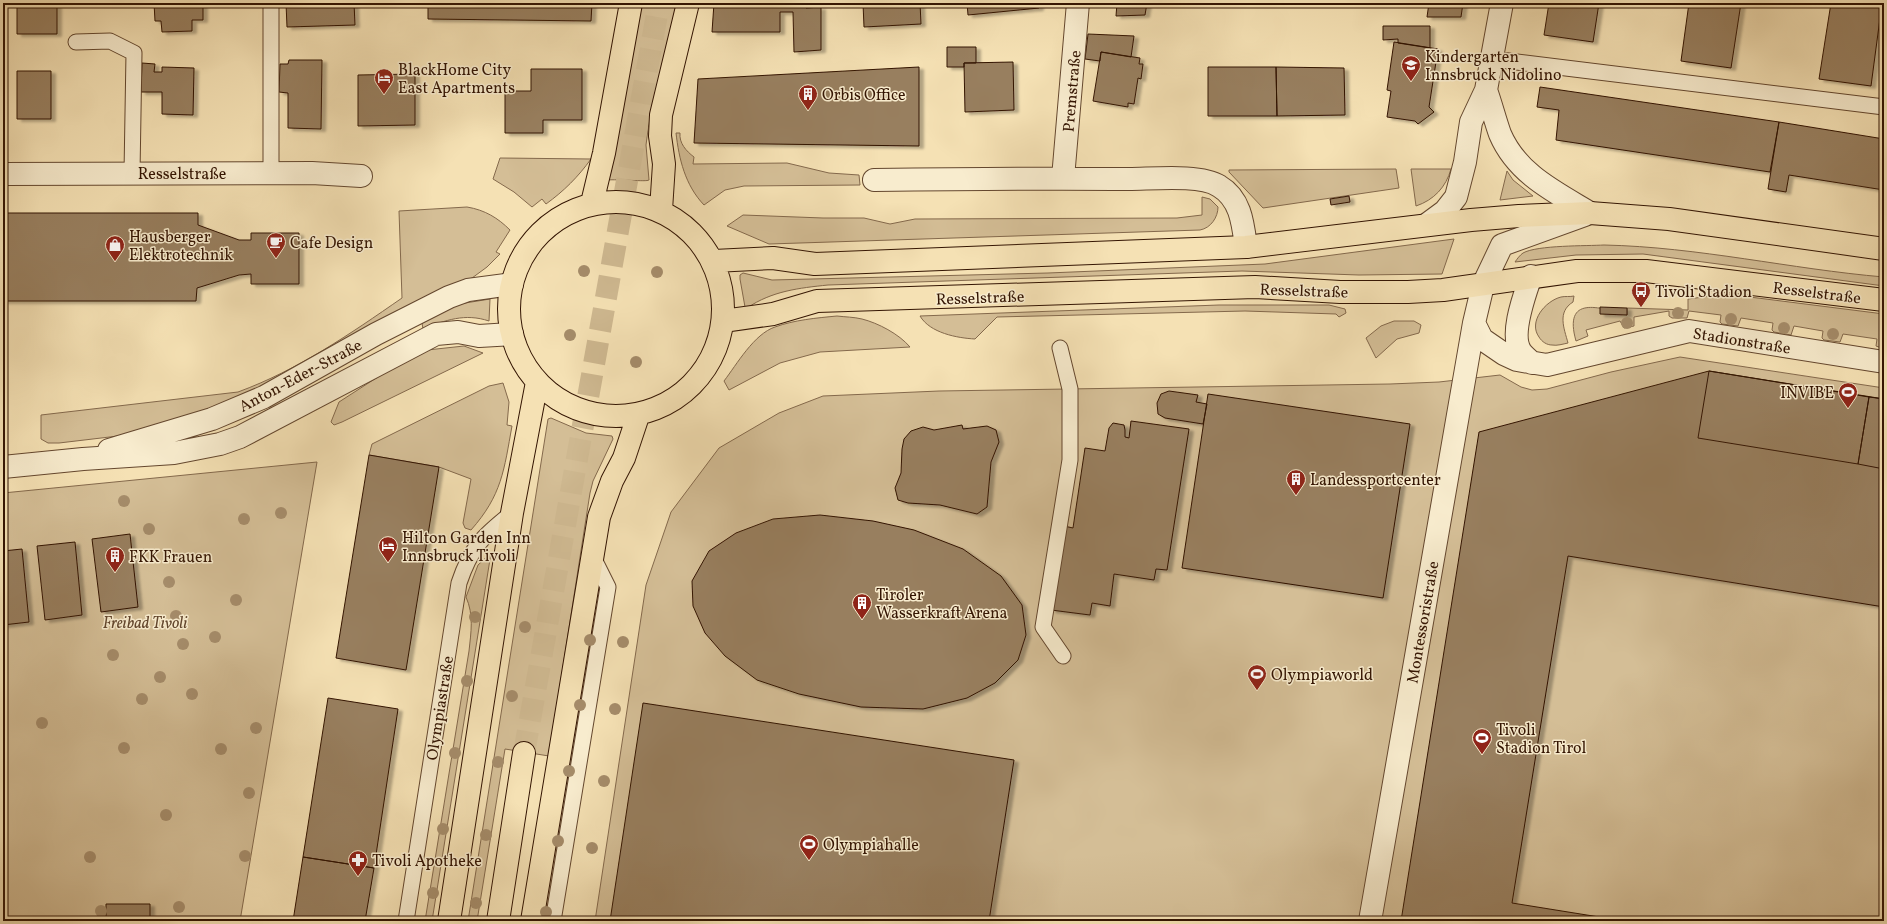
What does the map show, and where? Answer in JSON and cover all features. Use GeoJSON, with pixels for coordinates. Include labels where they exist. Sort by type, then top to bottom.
{"type":"FeatureCollection","features":[{"type":"Feature","properties":{"kind":"main road"},"geometry":{"type":"LineString","coordinates":[[592,203],[604,152],[631,3]]}},
{"type":"Feature","properties":{"kind":"main road"},"geometry":{"type":"LineString","coordinates":[[661,210],[664,164],[660,136],[661,115],[688,3]]}},
{"type":"Feature","properties":{"kind":"main road"},"geometry":{"type":"LineString","coordinates":[[624,201],[650,206],[661,210],[677,219],[699,238],[714,261],[720,279],[724,311],[723,321],[714,353],[695,383],[677,398],[658,409],[638,416],[611,416],[588,412],[566,404],[537,382],[527,369],[512,334],[509,315],[512,284],[520,262],[534,239],[552,222],[572,210],[592,203],[624,201]]}},
{"type":"Feature","properties":{"kind":"main road"},"geometry":{"type":"LineString","coordinates":[[714,261],[773,258],[815,264],[1246,247],[1426,225],[1519,216],[1590,213],[1669,218],[1884,249]]}},
{"type":"Feature","properties":{"kind":"main road","name":"Resselstraße"},"geometry":{"type":"LineString","coordinates":[[723,321],[773,314],[817,301],[1255,287],[1340,292],[1408,292],[1483,285],[1530,276],[1577,271],[1646,271],[1884,300]]}},
{"type":"Feature","properties":{"kind":"main road"},"geometry":{"type":"LineString","coordinates":[[449,921],[512,513],[537,382]]}},
{"type":"Feature","properties":{"kind":"main road"},"geometry":{"type":"LineString","coordinates":[[532,921],[599,517],[612,481],[624,458],[638,416]]}},
{"type":"Feature","properties":{"kind":"main road"},"geometry":{"type":"LineString","coordinates":[[498,921],[524,753]]}},
{"type":"Feature","properties":{"kind":"street","name":"Premstraße"},"geometry":{"type":"LineString","coordinates":[[1063,178],[1078,3]]}},
{"type":"Feature","properties":{"kind":"street"},"geometry":{"type":"LineString","coordinates":[[1426,225],[1445,211],[1456,197],[1471,122],[1486,90],[1502,3]]}},
{"type":"Feature","properties":{"kind":"street"},"geometry":{"type":"LineString","coordinates":[[1486,90],[1501,135],[1516,161],[1536,180],[1590,213]]}},
{"type":"Feature","properties":{"kind":"street","name":"Resselstraße"},"geometry":{"type":"LineString","coordinates":[[3,174],[312,173],[361,176]]}},
{"type":"Feature","properties":{"kind":"street"},"geometry":{"type":"LineString","coordinates":[[874,180],[1063,178],[1186,179],[1209,181],[1224,189],[1238,207],[1243,224],[1246,247]]}},
{"type":"Feature","properties":{"kind":"street"},"geometry":{"type":"LineString","coordinates":[[1474,323],[1483,285],[1502,245],[1590,213]]}},
{"type":"Feature","properties":{"kind":"street"},"geometry":{"type":"LineString","coordinates":[[1530,276],[1519,313],[1517,335],[1520,351],[1532,363]]}},
{"type":"Feature","properties":{"kind":"street","name":"Anton-Eder-Straße"},"geometry":{"type":"LineString","coordinates":[[84,459],[212,419],[264,397],[376,334],[449,297],[468,290],[512,284]]}},
{"type":"Feature","properties":{"kind":"street","name":"Stadionstraße"},"geometry":{"type":"LineString","coordinates":[[1474,323],[1482,338],[1492,347],[1517,360],[1547,365],[1688,331],[1884,362]]}},
{"type":"Feature","properties":{"kind":"street","name":"Montessoristraße"},"geometry":{"type":"LineString","coordinates":[[1370,921],[1474,323]]}},
{"type":"Feature","properties":{"kind":"street","name":"Anton-Eder-Straße"},"geometry":{"type":"LineString","coordinates":[[3,467],[84,459],[174,453],[220,444],[240,437],[436,334],[458,332],[479,336],[512,334]]}},
{"type":"Feature","properties":{"kind":"lane"},"geometry":{"type":"LineString","coordinates":[[271,3],[271,173]]}},
{"type":"Feature","properties":{"kind":"lane"},"geometry":{"type":"LineString","coordinates":[[76,42],[110,40],[134,53],[132,173]]}},
{"type":"Feature","properties":{"kind":"lane"},"geometry":{"type":"LineString","coordinates":[[1492,59],[1884,107]]}},
{"type":"Feature","properties":{"kind":"lane"},"geometry":{"type":"LineString","coordinates":[[1060,348],[1070,389],[1070,460],[1043,627],[1063,656]]}},
{"type":"Feature","properties":{"kind":"lane","name":"Olympiastraße"},"geometry":{"type":"LineString","coordinates":[[406,921],[459,583],[472,551],[486,534],[512,513]]}},
{"type":"Feature","properties":{"kind":"lane"},"geometry":{"type":"LineString","coordinates":[[553,921],[608,587],[592,554]]}},
{"type":"Feature","properties":{"kind":"green space"},"geometry":{"type":"Polygon","coordinates":[[[640,3],[677,3],[650,115],[646,145],[649,180],[608,180],[640,3]]]}},
{"type":"Feature","properties":{"kind":"green space"},"geometry":{"type":"Polygon","coordinates":[[[676,133],[680,133],[684,146],[694,157],[693,164],[787,163],[829,173],[859,175],[860,185],[744,186],[725,190],[704,205],[692,189],[684,171],[676,133]]]}},
{"type":"Feature","properties":{"kind":"green space"},"geometry":{"type":"Polygon","coordinates":[[[500,158],[591,159],[576,178],[559,194],[546,204],[542,199],[532,207],[514,192],[493,179],[500,158]]]}},
{"type":"Feature","properties":{"kind":"green space"},"geometry":{"type":"Polygon","coordinates":[[[1396,169],[1399,188],[1263,208],[1229,172],[1229,170],[1396,169]]]}},
{"type":"Feature","properties":{"kind":"green space"},"geometry":{"type":"Polygon","coordinates":[[[1411,169],[1451,169],[1446,182],[1438,192],[1428,200],[1416,206],[1411,169]]]}},
{"type":"Feature","properties":{"kind":"green space"},"geometry":{"type":"Polygon","coordinates":[[[1507,171],[1513,180],[1533,196],[1500,200],[1507,171]]]}},
{"type":"Feature","properties":{"kind":"green space"},"geometry":{"type":"Polygon","coordinates":[[[1202,197],[1210,199],[1218,207],[1218,211],[1213,222],[1204,229],[1200,230],[769,244],[727,226],[743,215],[864,218],[890,224],[915,219],[1177,218],[1202,215],[1202,197]]]}},
{"type":"Feature","properties":{"kind":"green space"},"geometry":{"type":"Polygon","coordinates":[[[467,207],[480,210],[491,215],[510,230],[496,252],[500,254],[487,267],[472,278],[429,295],[232,403],[118,436],[59,443],[48,443],[41,439],[41,415],[238,392],[303,362],[343,338],[402,298],[399,211],[467,207]]]}},
{"type":"Feature","properties":{"kind":"green space"},"geometry":{"type":"Polygon","coordinates":[[[1454,239],[1442,274],[1359,275],[1242,271],[828,285],[786,291],[756,302],[747,308],[745,307],[740,279],[740,275],[743,273],[772,280],[1048,273],[1265,264],[1454,239]]]}},
{"type":"Feature","properties":{"kind":"green space"},"geometry":{"type":"Polygon","coordinates":[[[1604,245],[1710,254],[1814,269],[1884,277],[1884,286],[1643,254],[1576,255],[1515,262],[1523,253],[1530,250],[1562,246],[1604,245]]]}},
{"type":"Feature","properties":{"kind":"green space"},"geometry":{"type":"Polygon","coordinates":[[[1726,294],[1884,314],[1884,349],[1876,346],[1877,339],[1843,334],[1840,342],[1824,340],[1822,338],[1823,331],[1794,326],[1791,335],[1774,332],[1772,330],[1773,323],[1741,318],[1738,326],[1722,324],[1720,322],[1721,315],[1689,311],[1687,318],[1672,318],[1669,316],[1669,311],[1634,317],[1634,326],[1624,328],[1620,321],[1586,330],[1588,336],[1576,341],[1573,326],[1575,316],[1579,310],[1586,308],[1605,309],[1627,315],[1627,308],[1688,310],[1688,299],[1726,294]]]}},
{"type":"Feature","properties":{"kind":"green space"},"geometry":{"type":"Polygon","coordinates":[[[1574,296],[1573,302],[1568,306],[1563,315],[1568,343],[1554,345],[1545,343],[1540,339],[1536,331],[1537,319],[1540,313],[1544,307],[1555,299],[1574,296]]]}},
{"type":"Feature","properties":{"kind":"green space"},"geometry":{"type":"Polygon","coordinates":[[[490,299],[489,321],[464,318],[448,320],[423,329],[422,323],[459,304],[490,299]]]}},
{"type":"Feature","properties":{"kind":"green space"},"geometry":{"type":"Polygon","coordinates":[[[1219,305],[1329,305],[1345,309],[1346,313],[1339,317],[1336,314],[1245,311],[997,317],[975,339],[944,334],[930,327],[920,316],[1219,305]]]}},
{"type":"Feature","properties":{"kind":"green space"},"geometry":{"type":"Polygon","coordinates":[[[837,316],[859,318],[875,323],[894,333],[910,347],[820,352],[780,363],[729,390],[724,381],[746,350],[767,331],[775,327],[797,321],[837,316]]]}},
{"type":"Feature","properties":{"kind":"green space"},"geometry":{"type":"Polygon","coordinates":[[[1394,321],[1414,321],[1421,325],[1419,333],[1397,339],[1376,358],[1366,338],[1381,326],[1394,321]]]}},
{"type":"Feature","properties":{"kind":"green space"},"geometry":{"type":"Polygon","coordinates":[[[464,346],[483,353],[342,422],[334,425],[331,422],[339,402],[418,351],[464,346]]]}},
{"type":"Feature","properties":{"kind":"green space","name":"Olympiaworld"},"geometry":{"type":"Polygon","coordinates":[[[1680,357],[1884,388],[1884,921],[595,921],[646,585],[671,512],[719,448],[779,413],[823,396],[939,391],[1390,384],[1439,382],[1500,375],[1521,387],[1532,390],[1547,389],[1611,372],[1680,357]]]}},
{"type":"Feature","properties":{"kind":"green space"},"geometry":{"type":"Polygon","coordinates":[[[503,383],[509,402],[507,425],[512,426],[507,456],[495,493],[489,505],[471,530],[465,528],[463,523],[471,479],[439,467],[369,455],[372,444],[489,386],[503,383]]]}},
{"type":"Feature","properties":{"kind":"green space"},"geometry":{"type":"Polygon","coordinates":[[[551,418],[586,433],[612,436],[613,439],[593,481],[590,493],[549,756],[505,749],[477,921],[468,921],[548,419],[551,418]]]}},
{"type":"Feature","properties":{"kind":"green space","name":"Freibad Tivoli"},"geometry":{"type":"Polygon","coordinates":[[[317,462],[240,921],[3,921],[3,493],[317,462]]]}},
{"type":"Feature","properties":{"kind":"green space"},"geometry":{"type":"Polygon","coordinates":[[[491,553],[432,921],[425,921],[469,651],[471,617],[469,604],[466,597],[478,565],[491,553]]]}},
{"type":"Feature","properties":{"kind":"green space"},"geometry":{"type":"Polygon","coordinates":[[[593,616],[595,622],[548,921],[541,921],[593,616]]]}},
{"type":"Feature","properties":{"kind":"building"},"geometry":{"type":"Polygon","coordinates":[[[17,3],[75,4],[57,4],[57,34],[17,34],[17,3]]]}},
{"type":"Feature","properties":{"kind":"building"},"geometry":{"type":"Polygon","coordinates":[[[154,3],[203,3],[203,20],[192,20],[192,31],[162,32],[161,21],[155,21],[154,3]]]}},
{"type":"Feature","properties":{"kind":"building"},"geometry":{"type":"Polygon","coordinates":[[[286,3],[354,3],[355,25],[287,27],[286,3]]]}},
{"type":"Feature","properties":{"kind":"building"},"geometry":{"type":"Polygon","coordinates":[[[428,3],[592,3],[591,21],[428,19],[428,3]]]}},
{"type":"Feature","properties":{"kind":"building"},"geometry":{"type":"Polygon","coordinates":[[[714,3],[824,3],[806,4],[806,8],[821,7],[821,50],[794,52],[793,12],[780,12],[780,32],[712,32],[714,3]]]}},
{"type":"Feature","properties":{"kind":"building"},"geometry":{"type":"Polygon","coordinates":[[[863,3],[920,3],[921,24],[864,27],[863,3]]]}},
{"type":"Feature","properties":{"kind":"building"},"geometry":{"type":"Polygon","coordinates":[[[967,3],[1039,3],[1039,8],[968,15],[967,3]]]}},
{"type":"Feature","properties":{"kind":"building"},"geometry":{"type":"Polygon","coordinates":[[[1117,3],[1147,3],[1145,15],[1116,16],[1117,3]]]}},
{"type":"Feature","properties":{"kind":"building"},"geometry":{"type":"Polygon","coordinates":[[[1429,3],[1463,3],[1461,17],[1427,17],[1429,3]]]}},
{"type":"Feature","properties":{"kind":"building"},"geometry":{"type":"Polygon","coordinates":[[[1549,3],[1599,3],[1593,42],[1544,35],[1549,3]]]}},
{"type":"Feature","properties":{"kind":"building"},"geometry":{"type":"Polygon","coordinates":[[[1689,3],[1741,3],[1731,68],[1681,61],[1689,3]]]}},
{"type":"Feature","properties":{"kind":"building"},"geometry":{"type":"Polygon","coordinates":[[[1831,3],[1882,3],[1871,86],[1819,79],[1831,3]]]}},
{"type":"Feature","properties":{"kind":"building"},"geometry":{"type":"Polygon","coordinates":[[[1383,26],[1430,26],[1430,48],[1398,43],[1398,39],[1383,40],[1383,26]]]}},
{"type":"Feature","properties":{"kind":"building"},"geometry":{"type":"Polygon","coordinates":[[[1088,34],[1134,36],[1131,57],[1101,52],[1100,61],[1085,59],[1088,34]]]}},
{"type":"Feature","properties":{"kind":"building"},"geometry":{"type":"Polygon","coordinates":[[[1394,42],[1438,49],[1429,107],[1434,112],[1418,124],[1415,121],[1387,117],[1391,91],[1387,90],[1394,42]]]}},
{"type":"Feature","properties":{"kind":"building"},"geometry":{"type":"Polygon","coordinates":[[[947,47],[976,47],[976,63],[964,63],[964,67],[947,67],[947,47]]]}},
{"type":"Feature","properties":{"kind":"building"},"geometry":{"type":"Polygon","coordinates":[[[1101,52],[1140,58],[1139,64],[1143,64],[1141,79],[1138,78],[1134,104],[1128,103],[1128,107],[1093,101],[1101,52]]]}},
{"type":"Feature","properties":{"kind":"building"},"geometry":{"type":"Polygon","coordinates":[[[289,60],[322,60],[321,129],[288,128],[288,93],[279,92],[280,64],[288,64],[289,60]]]}},
{"type":"Feature","properties":{"kind":"building"},"geometry":{"type":"Polygon","coordinates":[[[1013,62],[1014,110],[965,112],[964,63],[1013,62]]]}},
{"type":"Feature","properties":{"kind":"building"},"geometry":{"type":"Polygon","coordinates":[[[142,63],[155,64],[154,72],[162,72],[162,67],[194,68],[193,115],[162,114],[162,92],[141,92],[142,63]]]}},
{"type":"Feature","properties":{"kind":"building","name":"Orbis Office"},"geometry":{"type":"Polygon","coordinates":[[[919,67],[919,146],[694,143],[698,79],[919,67]]]}},
{"type":"Feature","properties":{"kind":"building"},"geometry":{"type":"Polygon","coordinates":[[[1208,67],[1276,67],[1277,116],[1208,116],[1208,67]]]}},
{"type":"Feature","properties":{"kind":"building"},"geometry":{"type":"Polygon","coordinates":[[[1276,67],[1344,68],[1345,115],[1277,116],[1276,67]]]}},
{"type":"Feature","properties":{"kind":"building"},"geometry":{"type":"Polygon","coordinates":[[[531,69],[582,69],[582,120],[543,120],[543,133],[505,133],[505,91],[531,91],[531,69]]]}},
{"type":"Feature","properties":{"kind":"building"},"geometry":{"type":"Polygon","coordinates":[[[17,71],[51,71],[51,119],[17,119],[17,71]]]}},
{"type":"Feature","properties":{"kind":"building"},"geometry":{"type":"Polygon","coordinates":[[[415,74],[415,125],[358,126],[358,75],[415,74]]]}},
{"type":"Feature","properties":{"kind":"building"},"geometry":{"type":"Polygon","coordinates":[[[1540,87],[1779,122],[1770,172],[1556,140],[1559,110],[1537,107],[1540,87]]]}},
{"type":"Feature","properties":{"kind":"building"},"geometry":{"type":"Polygon","coordinates":[[[1779,122],[1884,139],[1884,190],[1789,175],[1786,192],[1768,189],[1779,122]]]}},
{"type":"Feature","properties":{"kind":"building"},"geometry":{"type":"Polygon","coordinates":[[[1349,196],[1350,202],[1331,205],[1330,199],[1349,196]]]}},
{"type":"Feature","properties":{"kind":"building"},"geometry":{"type":"Polygon","coordinates":[[[3,213],[198,213],[198,225],[239,240],[251,240],[251,233],[299,233],[299,284],[251,284],[251,274],[239,275],[197,288],[196,301],[3,301],[3,213]]]}},
{"type":"Feature","properties":{"kind":"building"},"geometry":{"type":"Polygon","coordinates":[[[1600,307],[1627,308],[1627,315],[1600,314],[1600,307]]]}},
{"type":"Feature","properties":{"kind":"building","name":"Tivoli Stadion Tirol"},"geometry":{"type":"Polygon","coordinates":[[[1709,371],[1884,399],[1884,607],[1568,556],[1512,903],[1624,921],[1401,921],[1479,432],[1709,371]]]}},
{"type":"Feature","properties":{"kind":"building"},"geometry":{"type":"Polygon","coordinates":[[[1709,371],[1869,397],[1858,464],[1698,438],[1709,371]]]}},
{"type":"Feature","properties":{"kind":"building"},"geometry":{"type":"Polygon","coordinates":[[[1169,391],[1198,395],[1196,402],[1207,404],[1203,424],[1165,418],[1158,414],[1157,403],[1161,394],[1169,391]]]}},
{"type":"Feature","properties":{"kind":"building","name":"Landessportcenter"},"geometry":{"type":"Polygon","coordinates":[[[1208,394],[1410,424],[1383,598],[1182,568],[1208,394]]]}},
{"type":"Feature","properties":{"kind":"building"},"geometry":{"type":"Polygon","coordinates":[[[1869,397],[1884,399],[1884,469],[1858,464],[1869,397]]]}},
{"type":"Feature","properties":{"kind":"building"},"geometry":{"type":"Polygon","coordinates":[[[1131,421],[1189,429],[1167,570],[1156,569],[1154,580],[1114,574],[1110,606],[1092,603],[1090,615],[1051,610],[1064,526],[1073,528],[1085,448],[1105,451],[1109,428],[1113,423],[1124,425],[1125,437],[1129,438],[1131,421]]]}},
{"type":"Feature","properties":{"kind":"building"},"geometry":{"type":"Polygon","coordinates":[[[962,425],[963,429],[987,426],[996,430],[999,442],[991,462],[987,507],[977,514],[940,505],[908,503],[898,500],[895,488],[901,473],[904,439],[911,431],[923,427],[934,430],[962,425]]]}},
{"type":"Feature","properties":{"kind":"building","name":"Hilton Garden Inn Innsbruck Tivoli"},"geometry":{"type":"Polygon","coordinates":[[[369,455],[439,467],[406,670],[336,658],[369,455]]]}},
{"type":"Feature","properties":{"kind":"building","name":"Tiroler Wasserkraft Arena"},"geometry":{"type":"Polygon","coordinates":[[[820,515],[873,521],[914,530],[963,549],[1001,576],[1022,605],[1026,635],[1018,660],[995,683],[967,698],[923,709],[861,707],[799,694],[757,680],[725,656],[705,633],[693,606],[692,581],[709,551],[736,533],[773,519],[820,515]]]}},
{"type":"Feature","properties":{"kind":"building","name":"FKK Frauen"},"geometry":{"type":"Polygon","coordinates":[[[130,534],[138,607],[101,612],[92,539],[130,534]]]}},
{"type":"Feature","properties":{"kind":"building"},"geometry":{"type":"Polygon","coordinates":[[[75,542],[82,615],[45,620],[37,546],[75,542]]]}},
{"type":"Feature","properties":{"kind":"building"},"geometry":{"type":"Polygon","coordinates":[[[22,549],[29,622],[3,625],[3,551],[22,549]]]}},
{"type":"Feature","properties":{"kind":"building"},"geometry":{"type":"Polygon","coordinates":[[[328,698],[398,709],[374,868],[303,857],[328,698]]]}},
{"type":"Feature","properties":{"kind":"building","name":"Olympiahalle"},"geometry":{"type":"Polygon","coordinates":[[[643,703],[1014,760],[989,921],[610,921],[643,703]]]}},
{"type":"Feature","properties":{"kind":"building"},"geometry":{"type":"Polygon","coordinates":[[[303,857],[374,868],[365,921],[293,921],[303,857]]]}},
{"type":"Feature","properties":{"kind":"building"},"geometry":{"type":"Polygon","coordinates":[[[106,904],[150,904],[150,921],[106,921],[106,904]]]}},
{"type":"Feature","properties":{"kind":"tunnel"},"geometry":{"type":"LineString","coordinates":[[524,753],[659,3]]}},
{"type":"Feature","properties":{"kind":"place","name":"Kindergarten Innsbruck Nidolino"},"geometry":{"type":"Point","coordinates":[1411,82]}},
{"type":"Feature","properties":{"kind":"place","name":"BlackHome City East Apartments"},"geometry":{"type":"Point","coordinates":[384,95]}},
{"type":"Feature","properties":{"kind":"place","name":"Orbis Office"},"geometry":{"type":"Point","coordinates":[808,111]}},
{"type":"Feature","properties":{"kind":"place","name":"Cafe Design"},"geometry":{"type":"Point","coordinates":[276,259]}},
{"type":"Feature","properties":{"kind":"place","name":"Hausberger Elektrotechnik"},"geometry":{"type":"Point","coordinates":[115,262]}},
{"type":"Feature","properties":{"kind":"place","name":"Tivoli Stadion"},"geometry":{"type":"Point","coordinates":[1641,308]}},
{"type":"Feature","properties":{"kind":"place","name":"INVIBE"},"geometry":{"type":"Point","coordinates":[1848,409]}},
{"type":"Feature","properties":{"kind":"place","name":"Landessportcenter"},"geometry":{"type":"Point","coordinates":[1296,496]}},
{"type":"Feature","properties":{"kind":"place","name":"Hilton Garden Inn Innsbruck Tivoli"},"geometry":{"type":"Point","coordinates":[388,563]}},
{"type":"Feature","properties":{"kind":"place","name":"FKK Frauen"},"geometry":{"type":"Point","coordinates":[115,573]}},
{"type":"Feature","properties":{"kind":"place","name":"Tiroler Wasserkraft Arena"},"geometry":{"type":"Point","coordinates":[862,620]}},
{"type":"Feature","properties":{"kind":"place","name":"Olympiaworld"},"geometry":{"type":"Point","coordinates":[1257,691]}},
{"type":"Feature","properties":{"kind":"place","name":"Tivoli Stadion Tirol"},"geometry":{"type":"Point","coordinates":[1482,755]}},
{"type":"Feature","properties":{"kind":"place","name":"Olympiahalle"},"geometry":{"type":"Point","coordinates":[809,861]}},
{"type":"Feature","properties":{"kind":"place","name":"Tivoli Apotheke"},"geometry":{"type":"Point","coordinates":[358,877]}}]}
